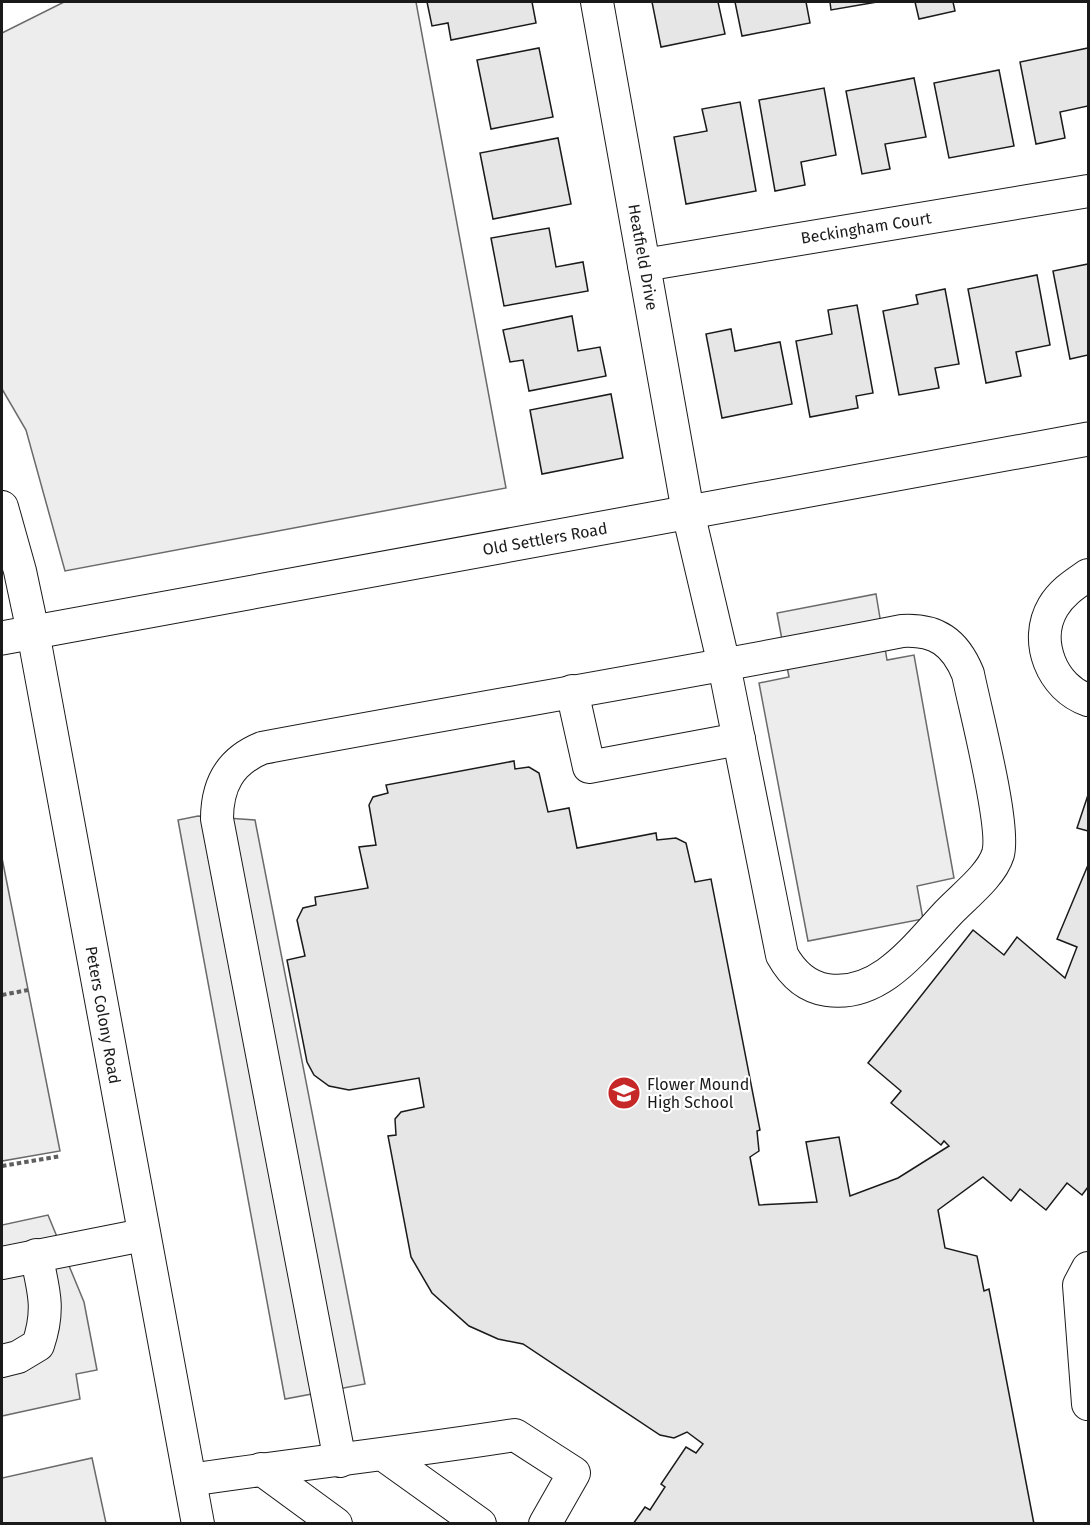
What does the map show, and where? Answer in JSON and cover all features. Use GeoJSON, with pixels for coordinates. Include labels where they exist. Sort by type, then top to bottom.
{"type":"FeatureCollection","features":[{"type":"Feature","properties":{"kind":"main road","name":"Old Settlers Road"},"geometry":{"type":"LineString","coordinates":[[17,635],[1089,439]]}},
{"type":"Feature","properties":{"kind":"street","name":"Heatfield Drive"},"geometry":{"type":"LineString","coordinates":[[340,1461],[218,819],[217,799],[223,781],[234,766],[249,753],[262,748],[724,665],[902,631],[932,633],[945,639],[962,659],[968,674],[997,821],[998,853],[978,882],[881,979],[847,991],[813,986],[793,972],[780,947],[724,665],[688,512],[597,2]]}},
{"type":"Feature","properties":{"kind":"street","name":"Beckingham Court"},"geometry":{"type":"LineString","coordinates":[[644,265],[1089,191]]}},
{"type":"Feature","properties":{"kind":"street","name":"Peters Colony Road"},"geometry":{"type":"LineString","coordinates":[[2,507],[20,571],[17,635],[143,1234],[198,1524]]}},
{"type":"Feature","properties":{"kind":"street"},"geometry":{"type":"LineString","coordinates":[[1089,575],[1065,591],[1052,608],[1046,627],[1045,648],[1051,668],[1063,685],[1089,700]]}},
{"type":"Feature","properties":{"kind":"street"},"geometry":{"type":"LineString","coordinates":[[572,691],[589,766],[739,739]]}},
{"type":"Feature","properties":{"kind":"street"},"geometry":{"type":"LineString","coordinates":[[2,1263],[143,1234]]}},
{"type":"Feature","properties":{"kind":"street"},"geometry":{"type":"LineString","coordinates":[[2,1361],[18,1358],[38,1345],[46,1322],[44,1293],[36,1256]]}},
{"type":"Feature","properties":{"kind":"street"},"geometry":{"type":"LineString","coordinates":[[1089,1268],[1079,1285],[1089,1404]]}},
{"type":"Feature","properties":{"kind":"street"},"geometry":{"type":"LineString","coordinates":[[190,1480],[261,1469],[385,1456],[515,1435],[574,1473],[545,1524]]}},
{"type":"Feature","properties":{"kind":"street"},"geometry":{"type":"LineString","coordinates":[[385,1456],[480,1524]]}},
{"type":"Feature","properties":{"kind":"street"},"geometry":{"type":"LineString","coordinates":[[261,1469],[336,1524]]}},
{"type":"Feature","properties":{"kind":"path"},"geometry":{"type":"LineString","coordinates":[[2,995],[28,990]]}},
{"type":"Feature","properties":{"kind":"path"},"geometry":{"type":"LineString","coordinates":[[2,1166],[61,1156]]}},
{"type":"Feature","properties":{"kind":"shaded area"},"geometry":{"type":"Polygon","coordinates":[[[64,2],[416,2],[506,488],[65,571],[26,430],[2,389],[2,33],[64,2]]]}},
{"type":"Feature","properties":{"kind":"shaded area"},"geometry":{"type":"Polygon","coordinates":[[[876,594],[887,660],[914,655],[954,878],[917,886],[923,919],[808,941],[759,683],[789,677],[777,613],[876,594]]]}},
{"type":"Feature","properties":{"kind":"shaded area"},"geometry":{"type":"Polygon","coordinates":[[[198,816],[255,820],[365,1384],[285,1399],[178,820],[198,816]]]}},
{"type":"Feature","properties":{"kind":"shaded area"},"geometry":{"type":"Polygon","coordinates":[[[2,858],[60,1151],[2,1161],[2,858]]]}},
{"type":"Feature","properties":{"kind":"shaded area"},"geometry":{"type":"Polygon","coordinates":[[[48,1215],[84,1302],[97,1370],[76,1374],[80,1399],[2,1416],[2,1225],[48,1215]]]}},
{"type":"Feature","properties":{"kind":"shaded area"},"geometry":{"type":"Polygon","coordinates":[[[92,1458],[106,1523],[2,1523],[2,1478],[92,1458]]]}},
{"type":"Feature","properties":{"kind":"building"},"geometry":{"type":"Polygon","coordinates":[[[427,2],[532,2],[536,23],[451,40],[448,23],[432,26],[427,2]]]}},
{"type":"Feature","properties":{"kind":"building"},"geometry":{"type":"Polygon","coordinates":[[[652,2],[718,2],[725,34],[661,47],[652,2]]]}},
{"type":"Feature","properties":{"kind":"building"},"geometry":{"type":"Polygon","coordinates":[[[735,2],[806,2],[810,23],[742,36],[735,2]]]}},
{"type":"Feature","properties":{"kind":"building"},"geometry":{"type":"Polygon","coordinates":[[[830,2],[877,2],[831,10],[830,2]]]}},
{"type":"Feature","properties":{"kind":"building"},"geometry":{"type":"Polygon","coordinates":[[[915,2],[953,2],[955,11],[919,19],[915,2]]]}},
{"type":"Feature","properties":{"kind":"building"},"geometry":{"type":"Polygon","coordinates":[[[539,48],[553,117],[491,129],[477,60],[539,48]]]}},
{"type":"Feature","properties":{"kind":"building"},"geometry":{"type":"Polygon","coordinates":[[[1088,48],[1088,106],[1060,112],[1065,138],[1036,144],[1020,62],[1088,48]]]}},
{"type":"Feature","properties":{"kind":"building"},"geometry":{"type":"Polygon","coordinates":[[[999,70],[1014,146],[949,158],[934,83],[999,70]]]}},
{"type":"Feature","properties":{"kind":"building"},"geometry":{"type":"Polygon","coordinates":[[[914,78],[926,137],[885,144],[890,169],[862,174],[846,91],[914,78]]]}},
{"type":"Feature","properties":{"kind":"building"},"geometry":{"type":"Polygon","coordinates":[[[824,88],[836,155],[801,162],[805,185],[775,191],[759,100],[824,88]]]}},
{"type":"Feature","properties":{"kind":"building"},"geometry":{"type":"Polygon","coordinates":[[[740,102],[756,191],[686,204],[674,137],[707,131],[702,109],[740,102]]]}},
{"type":"Feature","properties":{"kind":"building"},"geometry":{"type":"Polygon","coordinates":[[[558,138],[571,204],[493,219],[480,153],[558,138]]]}},
{"type":"Feature","properties":{"kind":"building"},"geometry":{"type":"Polygon","coordinates":[[[549,228],[556,267],[583,262],[588,291],[504,306],[491,238],[549,228]]]}},
{"type":"Feature","properties":{"kind":"building"},"geometry":{"type":"Polygon","coordinates":[[[1088,264],[1088,355],[1070,359],[1053,271],[1088,264]]]}},
{"type":"Feature","properties":{"kind":"building"},"geometry":{"type":"Polygon","coordinates":[[[1037,275],[1050,345],[1016,352],[1021,376],[986,383],[968,289],[1037,275]]]}},
{"type":"Feature","properties":{"kind":"building"},"geometry":{"type":"Polygon","coordinates":[[[945,289],[959,364],[935,368],[939,388],[899,395],[883,311],[918,304],[916,295],[945,289]]]}},
{"type":"Feature","properties":{"kind":"building"},"geometry":{"type":"Polygon","coordinates":[[[857,305],[873,393],[856,396],[858,408],[810,417],[796,341],[832,334],[828,310],[857,305]]]}},
{"type":"Feature","properties":{"kind":"building"},"geometry":{"type":"Polygon","coordinates":[[[572,316],[578,351],[600,347],[606,376],[529,391],[523,360],[510,362],[503,330],[572,316]]]}},
{"type":"Feature","properties":{"kind":"building"},"geometry":{"type":"Polygon","coordinates":[[[731,329],[735,351],[780,342],[792,404],[722,418],[706,334],[731,329]]]}},
{"type":"Feature","properties":{"kind":"building"},"geometry":{"type":"Polygon","coordinates":[[[611,394],[623,458],[542,474],[530,410],[611,394]]]}},
{"type":"Feature","properties":{"kind":"building","name":"Flower Mound High School"},"geometry":{"type":"Polygon","coordinates":[[[514,761],[515,769],[529,767],[539,773],[548,812],[569,808],[577,848],[656,833],[657,840],[676,838],[686,843],[695,882],[711,879],[760,1130],[757,1131],[759,1151],[750,1157],[759,1205],[817,1202],[806,1142],[839,1137],[850,1196],[898,1178],[949,1146],[944,1141],[941,1145],[891,1103],[901,1091],[868,1063],[973,930],[1004,955],[1017,937],[1065,978],[1077,947],[1057,939],[1088,865],[1088,1187],[1082,1195],[1067,1183],[1046,1210],[1020,1189],[1011,1201],[983,1177],[938,1210],[945,1248],[977,1256],[984,1291],[989,1289],[1034,1524],[633,1524],[645,1507],[650,1510],[665,1487],[661,1484],[686,1447],[696,1453],[703,1444],[687,1432],[674,1438],[660,1435],[523,1344],[498,1339],[469,1326],[432,1293],[411,1257],[388,1136],[396,1135],[395,1119],[401,1112],[424,1107],[419,1078],[349,1090],[329,1086],[314,1075],[307,1062],[287,960],[305,956],[297,920],[303,908],[316,905],[315,897],[368,888],[359,847],[376,845],[369,805],[373,797],[388,793],[386,785],[514,761]]]}},
{"type":"Feature","properties":{"kind":"building"},"geometry":{"type":"Polygon","coordinates":[[[1088,795],[1088,831],[1077,828],[1088,795]]]}},
{"type":"Feature","properties":{"kind":"place","name":"Flower Mound High School"},"geometry":{"type":"Point","coordinates":[624,1093]}}]}
